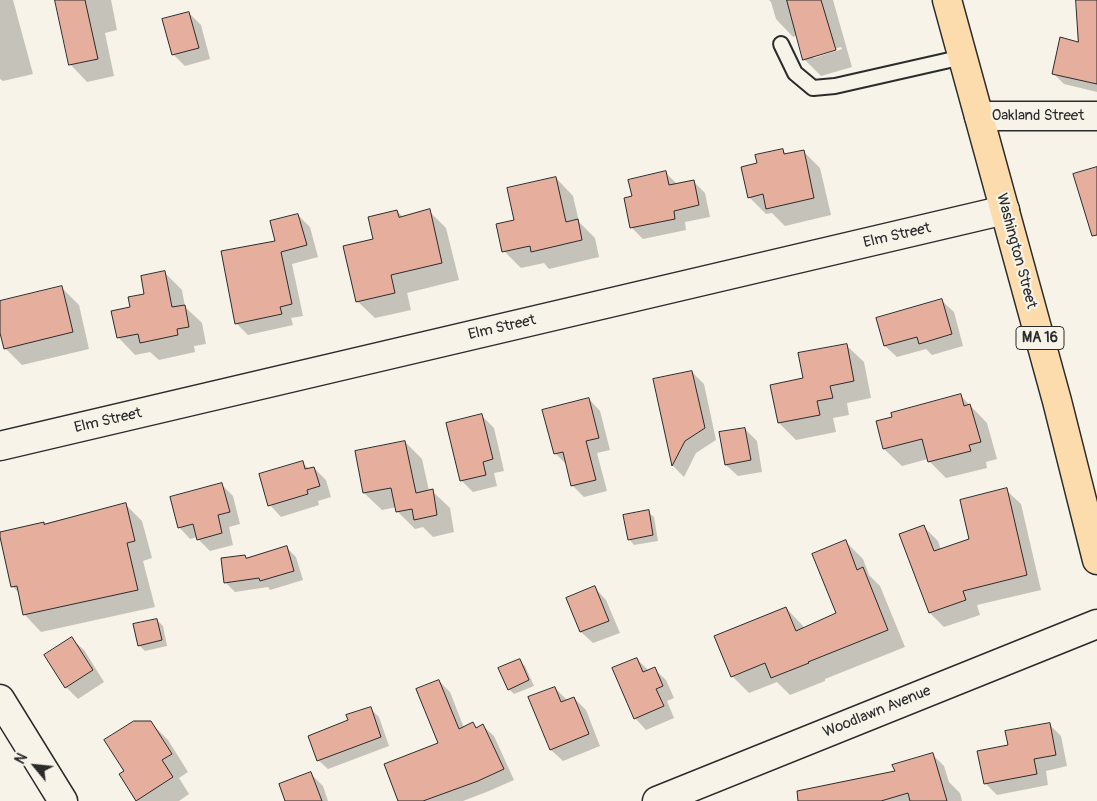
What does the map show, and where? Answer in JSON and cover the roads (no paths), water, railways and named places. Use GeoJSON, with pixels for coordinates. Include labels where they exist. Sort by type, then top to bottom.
{"type":"FeatureCollection","features":[{"type":"Feature","properties":{"kind":"main road","name":"Washington Street"},"geometry":{"type":"LineString","coordinates":[[947,0],[1057,401],[1097,560]]}},
{"type":"Feature","properties":{"kind":"street","name":"Oakland Street"},"geometry":{"type":"LineString","coordinates":[[979,116],[1097,116]]}},
{"type":"Feature","properties":{"kind":"street","name":"Elm Street"},"geometry":{"type":"LineString","coordinates":[[0,446],[1005,210]]}},
{"type":"Feature","properties":{"kind":"street","name":"Woodlawn Avenue"},"geometry":{"type":"LineString","coordinates":[[658,801],[1097,624]]}},
{"type":"Feature","properties":{"kind":"street"},"geometry":{"type":"LineString","coordinates":[[0,699],[63,801]]}},
{"type":"Feature","properties":{"kind":"lane"},"geometry":{"type":"LineString","coordinates":[[781,44],[795,73],[813,88],[835,86],[963,57]]}}]}
